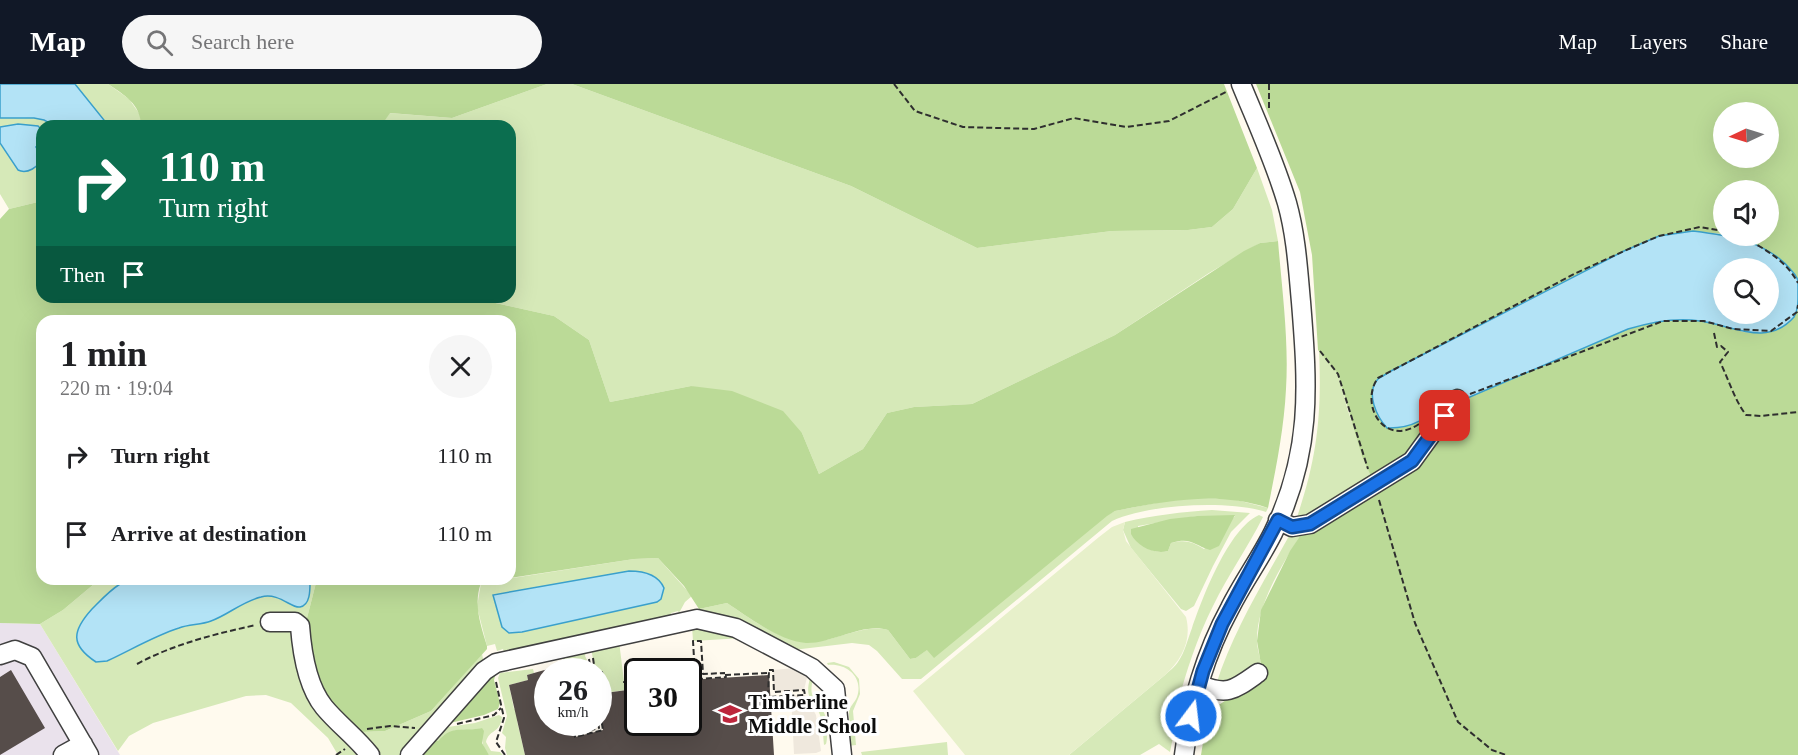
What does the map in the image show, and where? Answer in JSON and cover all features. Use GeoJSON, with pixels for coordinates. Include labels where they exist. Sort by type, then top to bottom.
{"type":"FeatureCollection","features":[{"type":"Feature","properties":{"kind":"street"},"geometry":{"type":"LineString","coordinates":[[1184,755],[1191,716],[1222,624],[1278,520],[1293,484],[1304,437],[1307,389],[1305,342],[1296,249],[1290,214],[1272,160],[1235,88]]}},
{"type":"Feature","properties":{"kind":"street"},"geometry":{"type":"LineString","coordinates":[[1278,520],[1292,527],[1310,524],[1412,461],[1457,399]]}},
{"type":"Feature","properties":{"kind":"street"},"geometry":{"type":"LineString","coordinates":[[410,755],[478,677],[496,663],[689,619],[712,621],[736,628],[812,668],[835,689],[842,755]]}},
{"type":"Feature","properties":{"kind":"street"},"geometry":{"type":"LineString","coordinates":[[270,622],[295,622],[300,626],[302,650],[323,706],[370,755]]}},
{"type":"Feature","properties":{"kind":"street"},"geometry":{"type":"LineString","coordinates":[[0,655],[15,650],[32,657],[86,749],[63,755]]}},
{"type":"Feature","properties":{"kind":"street"},"geometry":{"type":"LineString","coordinates":[[1200,685],[1214,691],[1231,691],[1258,673]]}},
{"type":"Feature","properties":{"kind":"path"},"geometry":{"type":"LineString","coordinates":[[894,84],[915,111],[963,127],[1034,129],[1074,118],[1126,127],[1170,122],[1235,88]]}},
{"type":"Feature","properties":{"kind":"path"},"geometry":{"type":"LineString","coordinates":[[1269,84],[1269,114]]}},
{"type":"Feature","properties":{"kind":"path"},"geometry":{"type":"LineString","coordinates":[[1422,422],[1401,431],[1388,430],[1383,426],[1376,418],[1371,394],[1372,385],[1378,378],[1576,273],[1624,251],[1659,236],[1700,227],[1713,229]]}},
{"type":"Feature","properties":{"kind":"path"},"geometry":{"type":"LineString","coordinates":[[1759,246],[1791,269],[1798,283]]}},
{"type":"Feature","properties":{"kind":"path"},"geometry":{"type":"LineString","coordinates":[[1457,399],[1663,321],[1704,321],[1733,329],[1771,331],[1797,312],[1798,305]]}},
{"type":"Feature","properties":{"kind":"path"},"geometry":{"type":"LineString","coordinates":[[1714,333],[1717,347],[1721,346],[1728,352],[1720,362],[1729,379],[1737,404],[1746,415],[1761,416],[1798,412]]}},
{"type":"Feature","properties":{"kind":"path"},"geometry":{"type":"LineString","coordinates":[[1319,350],[1338,374],[1362,456],[1375,485],[1415,623],[1458,722],[1492,750],[1506,755]]}},
{"type":"Feature","properties":{"kind":"path"},"geometry":{"type":"LineString","coordinates":[[137,664],[179,646],[270,622]]}},
{"type":"Feature","properties":{"kind":"path"},"geometry":{"type":"LineString","coordinates":[[694,658],[693,641],[701,641],[703,674],[725,673],[725,675],[773,670],[774,692],[804,690],[805,695],[768,697],[769,672]]}},
{"type":"Feature","properties":{"kind":"path"},"geometry":{"type":"LineString","coordinates":[[702,679],[726,677],[725,675]]}},
{"type":"Feature","properties":{"kind":"path"},"geometry":{"type":"LineString","coordinates":[[496,679],[504,722],[496,742],[505,755]]}},
{"type":"Feature","properties":{"kind":"path"},"geometry":{"type":"LineString","coordinates":[[450,725],[494,715],[502,705]]}},
{"type":"Feature","properties":{"kind":"path"},"geometry":{"type":"LineString","coordinates":[[336,755],[367,729],[418,727]]}},
{"type":"Feature","properties":{"kind":"shaded area"},"geometry":{"type":"Polygon","coordinates":[[[0,623],[40,624],[120,755],[0,755],[0,623]]]}},
{"type":"Feature","properties":{"kind":"shaded area"},"geometry":{"type":"Polygon","coordinates":[[[794,668],[808,673],[804,690],[774,692],[773,670],[794,668]]]}},
{"type":"Feature","properties":{"kind":"shaded area"},"geometry":{"type":"Polygon","coordinates":[[[791,695],[805,695],[816,715],[821,751],[794,754],[791,695]]]}},
{"type":"Feature","properties":{"kind":"green space"},"geometry":{"type":"Polygon","coordinates":[[[0,84],[108,84],[129,99],[141,116],[141,120],[36,120],[36,202],[9,209],[0,194],[0,84]]]}},
{"type":"Feature","properties":{"kind":"green space"},"geometry":{"type":"Polygon","coordinates":[[[108,84],[547,84],[452,118],[390,113],[385,120],[140,120],[135,106],[108,84]]]}},
{"type":"Feature","properties":{"kind":"green space"},"geometry":{"type":"Polygon","coordinates":[[[547,84],[572,84],[851,186],[977,248],[1112,231],[1188,230],[1212,227],[1233,209],[1257,168],[1272,210],[1278,241],[1260,243],[1209,273],[1115,335],[972,404],[914,407],[887,413],[863,449],[819,474],[802,433],[691,386],[610,402],[589,340],[554,316],[496,303],[516,303],[516,120],[385,120],[389,113],[452,118],[547,84]]]}},
{"type":"Feature","properties":{"kind":"green space"},"geometry":{"type":"Polygon","coordinates":[[[572,84],[1224,84],[1257,168],[1233,209],[1212,227],[1188,230],[1112,231],[977,248],[851,186],[572,84]]]}},
{"type":"Feature","properties":{"kind":"green space"},"geometry":{"type":"Polygon","coordinates":[[[1256,84],[1798,84],[1798,281],[1796,276],[1779,263],[1779,258],[1773,258],[1758,246],[1779,246],[1779,180],[1713,180],[1713,234],[1672,235],[1624,251],[1377,380],[1420,423],[1453,395],[1463,400],[1628,329],[1649,323],[1699,320],[1755,333],[1771,331],[1784,325],[1798,310],[1798,755],[1201,755],[1208,712],[1263,676],[1257,641],[1261,610],[1290,551],[1302,533],[1375,485],[1362,456],[1338,374],[1318,350],[1312,255],[1300,192],[1256,84]]]}},
{"type":"Feature","properties":{"kind":"green space"},"geometry":{"type":"Polygon","coordinates":[[[36,202],[36,303],[496,303],[554,316],[589,340],[610,402],[691,386],[732,391],[783,411],[802,433],[819,474],[863,449],[887,413],[914,407],[972,404],[1115,335],[1244,251],[1260,243],[1278,241],[1287,371],[1282,434],[1268,508],[1230,500],[1192,499],[1115,511],[934,658],[927,650],[916,658],[910,659],[888,630],[879,628],[806,643],[775,633],[727,603],[699,609],[684,586],[658,558],[634,559],[516,577],[516,315],[36,315],[36,585],[93,585],[63,610],[40,624],[0,623],[0,219],[9,209],[36,202]]]}},
{"type":"Feature","properties":{"kind":"green space"},"geometry":{"type":"Polygon","coordinates":[[[1319,350],[1338,374],[1348,411],[1375,485],[1320,515],[1296,520],[1309,477],[1319,416],[1319,350]]]}},
{"type":"Feature","properties":{"kind":"green space"},"geometry":{"type":"Polygon","coordinates":[[[1176,499],[1233,499],[1268,508],[1266,512],[1231,506],[1189,506],[1146,511],[1112,521],[921,679],[902,679],[869,645],[852,643],[793,650],[702,613],[699,609],[727,603],[775,633],[796,641],[816,642],[868,629],[888,630],[910,659],[916,658],[1107,515],[1115,511],[1176,499]]]}},
{"type":"Feature","properties":{"kind":"green space"},"geometry":{"type":"Polygon","coordinates":[[[1212,510],[1250,513],[1231,532],[1194,606],[1186,611],[1181,609],[1131,548],[1123,530],[1125,522],[1212,510]],[[1197,516],[1138,526],[1139,543],[1160,552],[1168,551],[1171,543],[1181,541],[1204,549],[1235,516],[1197,516]]]}},
{"type":"Feature","properties":{"kind":"green space"},"geometry":{"type":"Polygon","coordinates":[[[1235,515],[1219,546],[1210,550],[1184,541],[1171,543],[1168,551],[1152,551],[1142,546],[1131,534],[1131,529],[1170,519],[1235,515]]]}},
{"type":"Feature","properties":{"kind":"green space"},"geometry":{"type":"Polygon","coordinates":[[[1259,515],[1263,517],[1219,595],[1197,643],[1177,706],[1179,707],[1170,752],[1159,744],[1140,755],[1069,755],[1177,664],[1218,565],[1237,534],[1259,515]]]}},
{"type":"Feature","properties":{"kind":"green space"},"geometry":{"type":"Polygon","coordinates":[[[1125,522],[1123,530],[1126,541],[1186,617],[1188,634],[1181,656],[1165,675],[1069,755],[965,755],[913,691],[1099,537],[1112,527],[1125,522]]]}},
{"type":"Feature","properties":{"kind":"green space"},"geometry":{"type":"Polygon","coordinates":[[[1302,533],[1272,585],[1261,613],[1257,646],[1261,664],[1239,682],[1216,685],[1239,627],[1289,536],[1302,533]]]}},
{"type":"Feature","properties":{"kind":"green space"},"geometry":{"type":"Polygon","coordinates":[[[658,558],[692,596],[685,602],[679,613],[678,611],[671,615],[504,652],[503,649],[497,651],[495,644],[487,646],[477,607],[481,585],[516,585],[516,578],[634,559],[658,558]]]}},
{"type":"Feature","properties":{"kind":"green space"},"geometry":{"type":"Polygon","coordinates":[[[93,585],[315,585],[307,618],[285,613],[269,613],[292,631],[363,755],[338,755],[328,738],[291,703],[266,695],[246,696],[153,723],[129,736],[118,751],[40,624],[63,610],[93,585]]]}},
{"type":"Feature","properties":{"kind":"green space"},"geometry":{"type":"Polygon","coordinates":[[[315,585],[480,585],[479,615],[487,649],[431,711],[385,731],[361,732],[327,705],[305,637],[315,585]]]}},
{"type":"Feature","properties":{"kind":"green space"},"geometry":{"type":"Polygon","coordinates":[[[692,626],[743,638],[693,641],[692,626]]]}},
{"type":"Feature","properties":{"kind":"green space"},"geometry":{"type":"Polygon","coordinates":[[[619,641],[624,690],[612,692],[612,658],[593,658],[591,647],[619,641]]]}},
{"type":"Feature","properties":{"kind":"green space"},"geometry":{"type":"Polygon","coordinates":[[[587,648],[586,658],[563,657],[587,648]]]}},
{"type":"Feature","properties":{"kind":"green space"},"geometry":{"type":"Polygon","coordinates":[[[482,654],[484,663],[402,755],[375,755],[361,732],[385,731],[431,711],[482,654]]]}},
{"type":"Feature","properties":{"kind":"green space"},"geometry":{"type":"Polygon","coordinates":[[[834,662],[849,667],[859,679],[860,694],[853,711],[856,745],[847,746],[850,733],[849,711],[857,697],[858,683],[847,669],[827,663],[834,662]]]}},
{"type":"Feature","properties":{"kind":"green space"},"geometry":{"type":"Polygon","coordinates":[[[497,669],[494,680],[500,703],[498,709],[484,715],[450,723],[497,669]]]}},
{"type":"Feature","properties":{"kind":"green space"},"geometry":{"type":"Polygon","coordinates":[[[533,669],[534,673],[527,675],[528,680],[509,685],[514,709],[517,709],[520,719],[517,721],[525,755],[507,755],[506,737],[502,733],[507,716],[498,678],[500,673],[533,669]]]}},
{"type":"Feature","properties":{"kind":"green space"},"geometry":{"type":"Polygon","coordinates":[[[810,678],[813,679],[813,696],[826,718],[827,738],[824,745],[820,715],[808,691],[810,678]]]}},
{"type":"Feature","properties":{"kind":"green space"},"geometry":{"type":"Polygon","coordinates":[[[499,715],[502,717],[501,722],[486,742],[491,751],[500,752],[503,755],[489,755],[486,752],[482,743],[482,728],[454,731],[438,741],[430,741],[441,728],[475,723],[499,715]]]}},
{"type":"Feature","properties":{"kind":"green space"},"geometry":{"type":"Polygon","coordinates":[[[482,728],[484,731],[482,743],[489,755],[418,755],[430,741],[438,741],[449,732],[482,728]]]}},
{"type":"Feature","properties":{"kind":"green space"},"geometry":{"type":"Polygon","coordinates":[[[947,742],[948,755],[862,755],[861,752],[947,742]]]}},
{"type":"Feature","properties":{"kind":"water"},"geometry":{"type":"Polygon","coordinates":[[[0,84],[75,84],[104,120],[44,120],[0,118],[0,84]]]}},
{"type":"Feature","properties":{"kind":"water"},"geometry":{"type":"Polygon","coordinates":[[[18,124],[36,126],[36,167],[29,170],[18,170],[0,143],[0,127],[18,124]]]}},
{"type":"Feature","properties":{"kind":"water"},"geometry":{"type":"Polygon","coordinates":[[[1693,231],[1713,234],[1713,246],[1758,246],[1778,258],[1713,258],[1713,323],[1682,320],[1637,326],[1463,400],[1453,395],[1415,423],[1398,428],[1387,428],[1383,423],[1372,398],[1374,385],[1378,379],[1624,251],[1659,236],[1693,231]]]}},
{"type":"Feature","properties":{"kind":"water"},"geometry":{"type":"Polygon","coordinates":[[[1779,259],[1798,280],[1798,304],[1794,317],[1784,326],[1772,331],[1761,333],[1716,324],[1779,324],[1779,259]]]}},
{"type":"Feature","properties":{"kind":"water"},"geometry":{"type":"Polygon","coordinates":[[[629,571],[645,573],[658,579],[664,588],[661,599],[657,602],[522,632],[509,633],[502,627],[493,595],[629,571]]]}},
{"type":"Feature","properties":{"kind":"water"},"geometry":{"type":"Polygon","coordinates":[[[119,585],[310,585],[308,600],[304,606],[293,606],[279,598],[261,597],[211,621],[183,627],[107,661],[96,662],[78,644],[78,631],[85,617],[119,585]]]}},
{"type":"Feature","properties":{"kind":"building"},"geometry":{"type":"Polygon","coordinates":[[[11,670],[45,728],[0,755],[0,677],[11,670]]]}},
{"type":"Feature","properties":{"kind":"building","name":"Timberline Middle School"},"geometry":{"type":"Polygon","coordinates":[[[534,673],[534,736],[575,737],[612,736],[612,692],[624,690],[624,736],[702,736],[702,679],[769,675],[774,755],[525,755],[509,685],[528,680],[527,675],[534,673]]]}},
{"type":"Feature","properties":{"kind":"place","name":"Timberline Middle School"},"geometry":{"type":"Point","coordinates":[730,714]}},
{"type":"Feature","properties":{"kind":"route"},"geometry":{"type":"LineString","coordinates":[[1191,716],[1203,671],[1222,624],[1278,520],[1298,528],[1310,524],[1402,469],[1421,450],[1445,416]]}}]}
